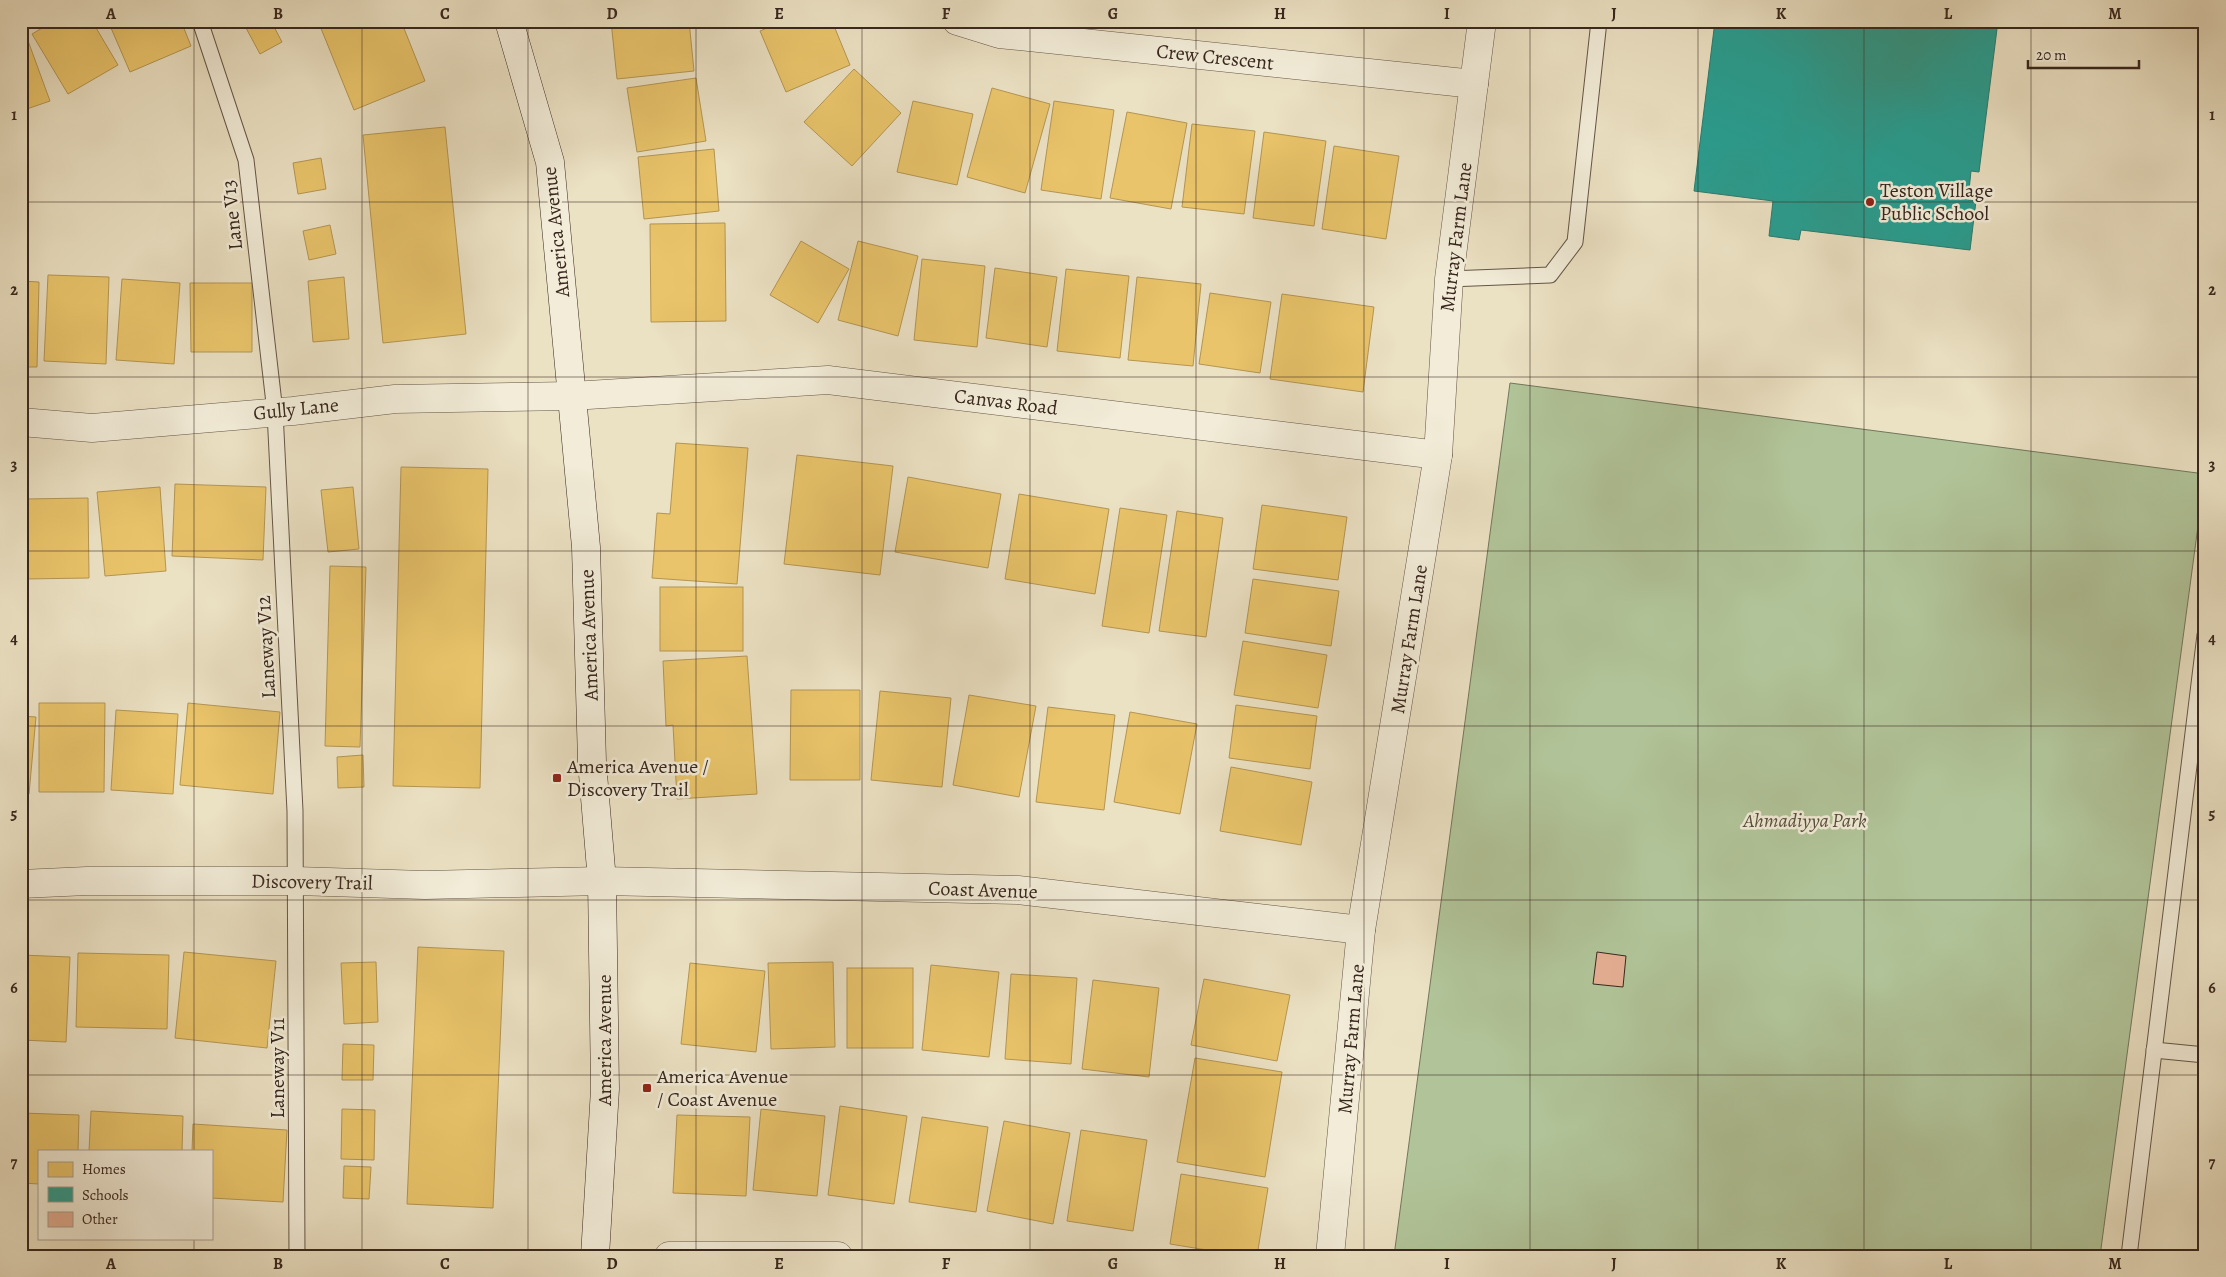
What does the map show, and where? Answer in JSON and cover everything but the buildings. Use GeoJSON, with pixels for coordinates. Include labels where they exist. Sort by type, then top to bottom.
{"type":"FeatureCollection","features":[{"type":"Feature","properties":{"kind":"street","name":"America Avenue"},"geometry":{"type":"LineString","coordinates":[[509,21],[550,162],[586,547],[592,762],[602,881],[605,1089],[595,1256]]}},
{"type":"Feature","properties":{"kind":"street","name":"Crew Crescent"},"geometry":{"type":"LineString","coordinates":[[957,21],[999,34],[1474,84]]}},
{"type":"Feature","properties":{"kind":"street","name":"Murray Farm Lane"},"geometry":{"type":"LineString","coordinates":[[1330,1256],[1361,930],[1438,455],[1449,279],[1482,21]]}},
{"type":"Feature","properties":{"kind":"street","name":"Canvas Road"},"geometry":{"type":"LineString","coordinates":[[572,396],[828,380],[1438,455]]}},
{"type":"Feature","properties":{"kind":"street","name":"Gully Lane"},"geometry":{"type":"LineString","coordinates":[[21,422],[92,428],[275,412],[395,399],[572,396]]}},
{"type":"Feature","properties":{"kind":"street","name":"Discovery Trail"},"geometry":{"type":"LineString","coordinates":[[21,884],[87,881],[296,881],[425,885],[602,881]]}},
{"type":"Feature","properties":{"kind":"street","name":"Coast Avenue"},"geometry":{"type":"LineString","coordinates":[[602,881],[1018,890],[1361,930]]}},
{"type":"Feature","properties":{"kind":"street"},"geometry":{"type":"LineString","coordinates":[[669,1256],[838,1256]]}},
{"type":"Feature","properties":{"kind":"lane","name":"Lane V13"},"geometry":{"type":"LineString","coordinates":[[200,21],[246,160],[275,412]]}},
{"type":"Feature","properties":{"kind":"lane"},"geometry":{"type":"LineString","coordinates":[[1449,279],[1550,275],[1574,242],[1599,21]]}},
{"type":"Feature","properties":{"kind":"lane","name":"Laneway V12"},"geometry":{"type":"LineString","coordinates":[[275,412],[295,811],[296,881]]}},
{"type":"Feature","properties":{"kind":"lane"},"geometry":{"type":"LineString","coordinates":[[2128,1256],[2205,635]]}},
{"type":"Feature","properties":{"kind":"lane","name":"Laneway V11"},"geometry":{"type":"LineString","coordinates":[[296,881],[297,1256]]}},
{"type":"Feature","properties":{"kind":"lane"},"geometry":{"type":"LineString","coordinates":[[2154,1050],[2205,1055]]}},
{"type":"Feature","properties":{"kind":"green space","name":"Ahmadiyya Park"},"geometry":{"type":"Polygon","coordinates":[[[1510,383],[2205,474],[2100,1256],[1394,1256],[1510,383]]]}},
{"type":"Feature","properties":{"kind":"place","name":"Teston Village Public School"},"geometry":{"type":"Point","coordinates":[1870,202]}},
{"type":"Feature","properties":{"kind":"place","name":"America Avenue / Discovery Trail"},"geometry":{"type":"Point","coordinates":[557,778]}},
{"type":"Feature","properties":{"kind":"place","name":"America Avenue / Coast Avenue"},"geometry":{"type":"Point","coordinates":[647,1088]}}]}
